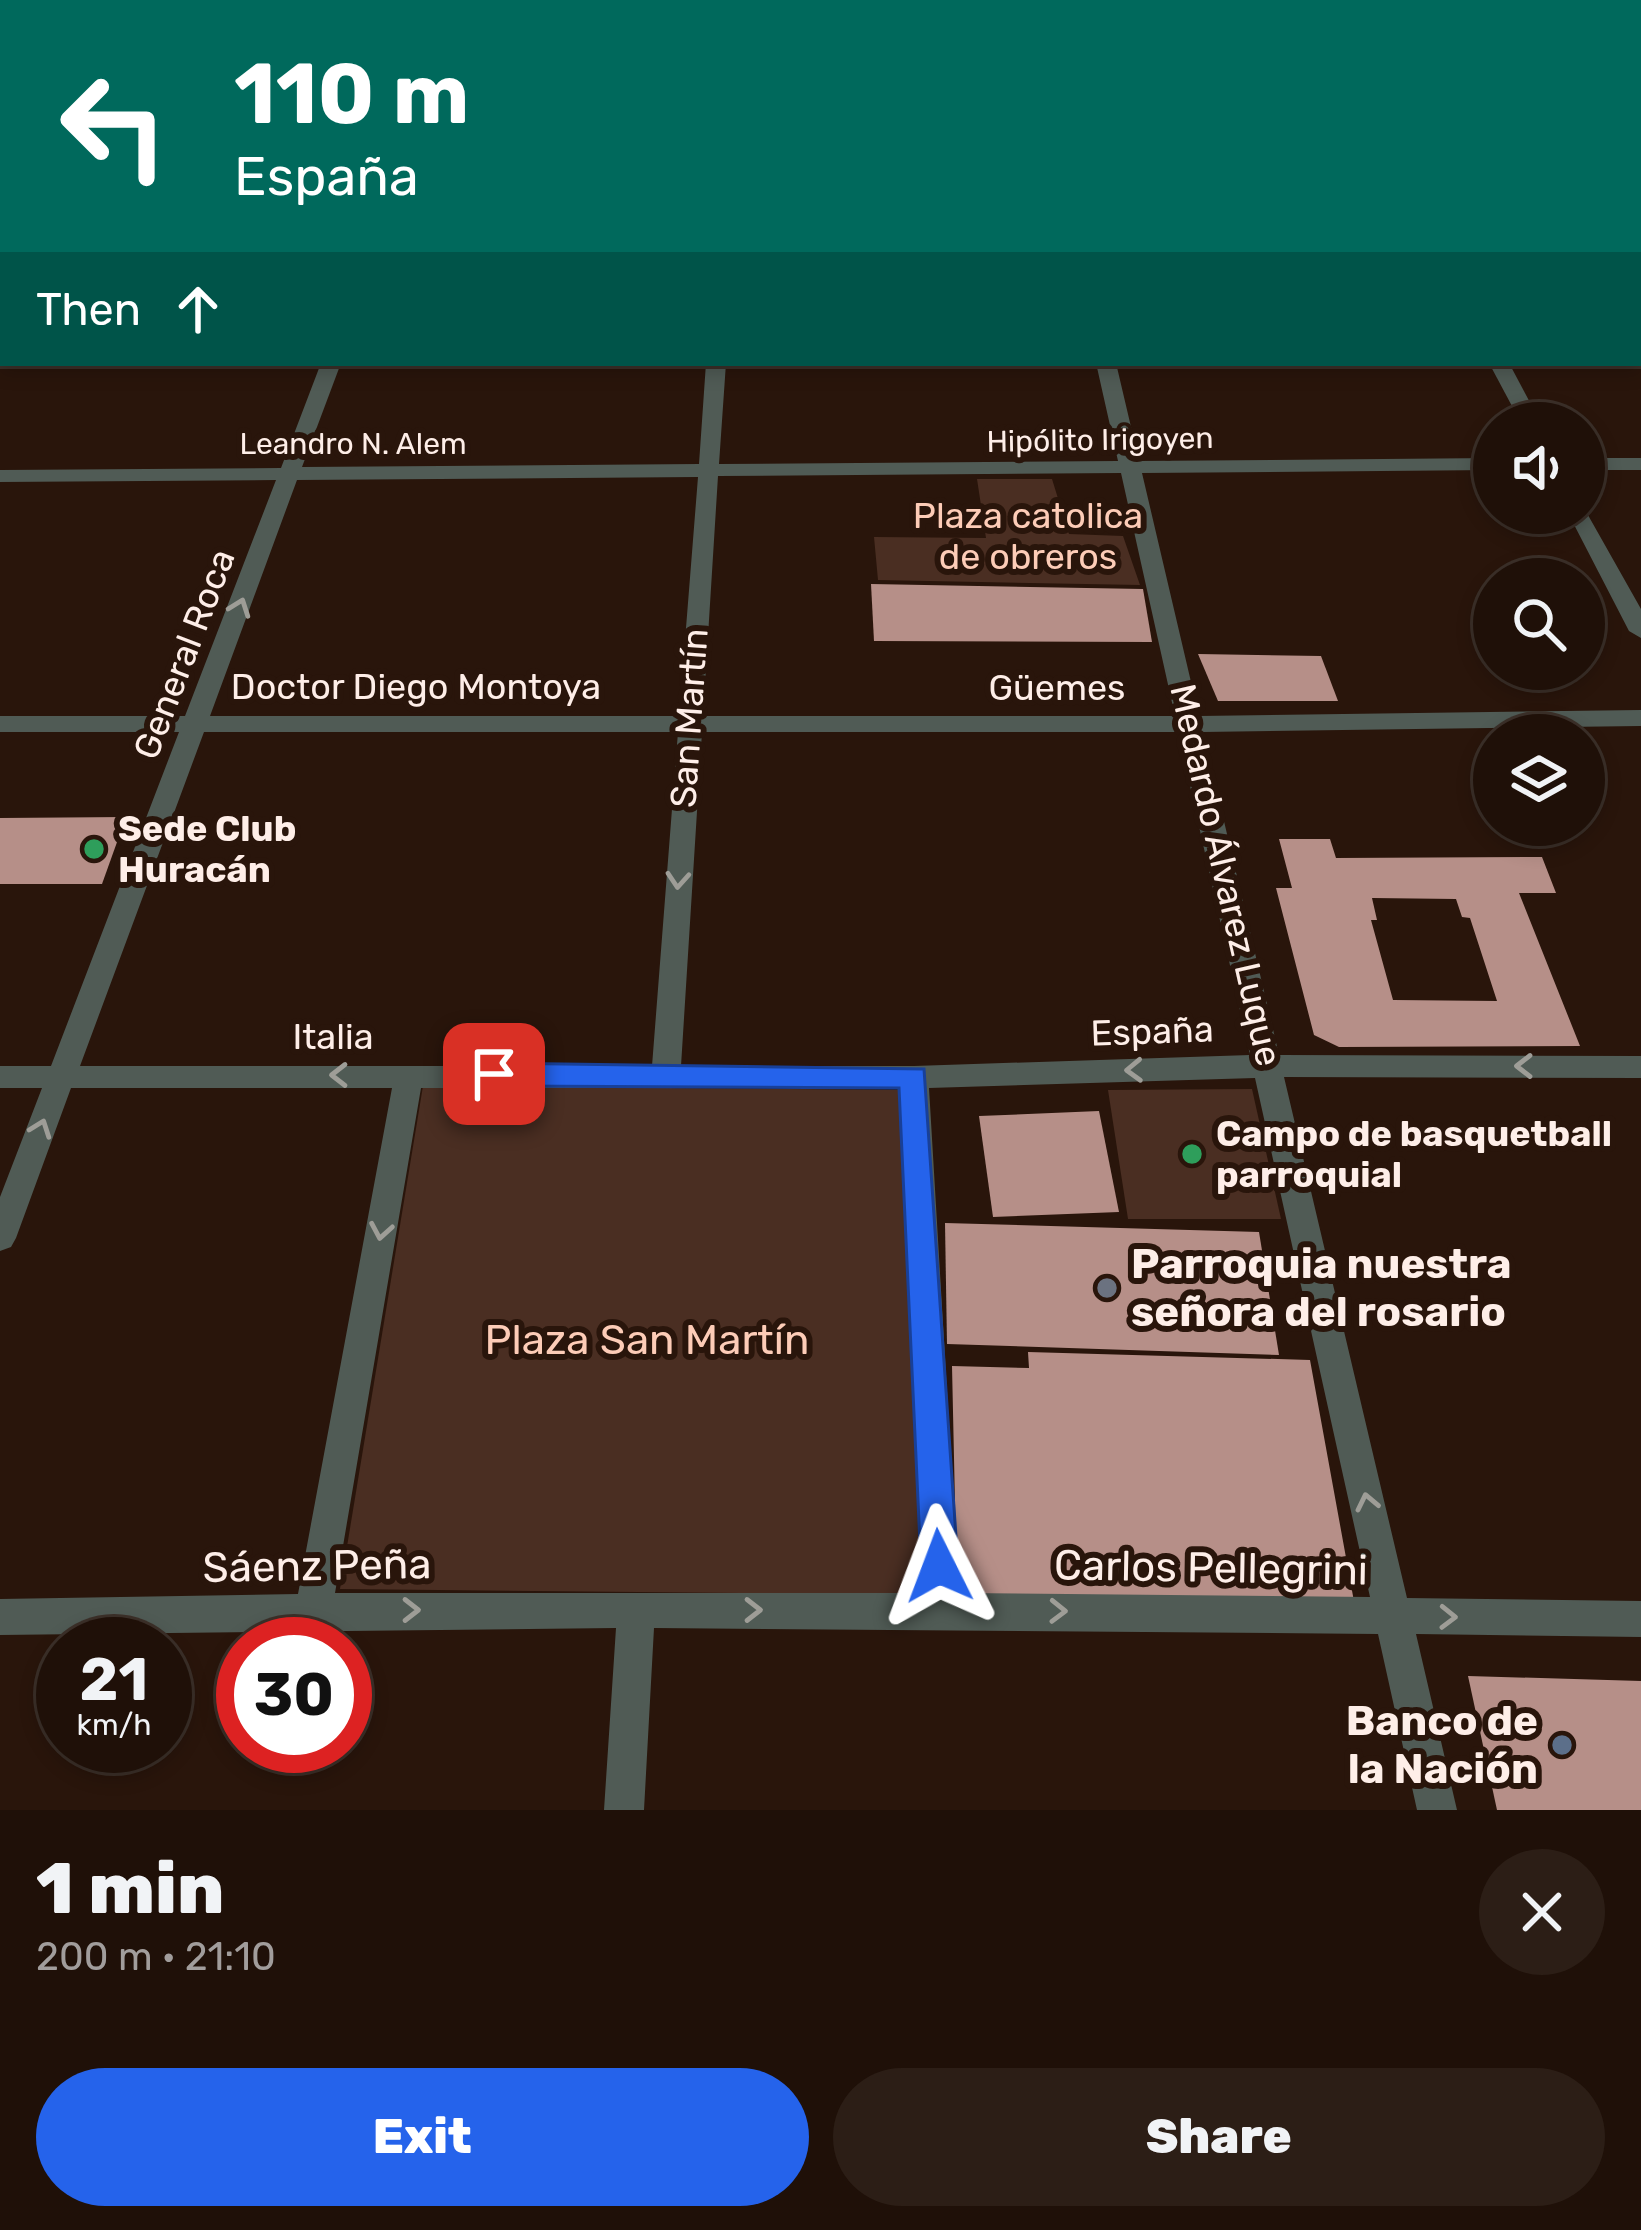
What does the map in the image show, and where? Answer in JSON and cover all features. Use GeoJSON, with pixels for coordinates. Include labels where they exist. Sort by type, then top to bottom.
{"type":"FeatureCollection","features":[{"type":"Feature","properties":{"kind":"street","name":"General Roca"},"geometry":{"type":"LineString","coordinates":[[0,1238],[330,366]]}},
{"type":"Feature","properties":{"kind":"street","name":"San Martín"},"geometry":{"type":"LineString","coordinates":[[666,1073],[716,366]]}},
{"type":"Feature","properties":{"kind":"street","name":"Medardo Álvarez Luque"},"geometry":{"type":"LineString","coordinates":[[1107,366],[1271,1066],[1437,1810]]}},
{"type":"Feature","properties":{"kind":"street"},"geometry":{"type":"LineString","coordinates":[[1501,366],[1520,402]]}},
{"type":"Feature","properties":{"kind":"street","name":"Hipólito Irigoyen"},"geometry":{"type":"LineString","coordinates":[[707,473],[1473,464]]}},
{"type":"Feature","properties":{"kind":"street"},"geometry":{"type":"LineString","coordinates":[[1605,464],[1641,464]]}},
{"type":"Feature","properties":{"kind":"street","name":"Leandro N. Alem"},"geometry":{"type":"LineString","coordinates":[[0,476],[707,473]]}},
{"type":"Feature","properties":{"kind":"street"},"geometry":{"type":"LineString","coordinates":[[1590,534],[1641,631]]}},
{"type":"Feature","properties":{"kind":"street","name":"Güemes"},"geometry":{"type":"LineString","coordinates":[[688,721],[1191,724],[1641,718]]}},
{"type":"Feature","properties":{"kind":"street","name":"Doctor Diego Montoya"},"geometry":{"type":"LineString","coordinates":[[0,724],[688,721]]}},
{"type":"Feature","properties":{"kind":"street","name":"España"},"geometry":{"type":"LineString","coordinates":[[666,1073],[914,1077],[1271,1066],[1641,1066]]}},
{"type":"Feature","properties":{"kind":"street","name":"Italia"},"geometry":{"type":"LineString","coordinates":[[0,1077],[666,1073]]}},
{"type":"Feature","properties":{"kind":"street"},"geometry":{"type":"LineString","coordinates":[[314,1610],[409,1075]]}},
{"type":"Feature","properties":{"kind":"street"},"geometry":{"type":"LineString","coordinates":[[914,1077],[941,1609]]}},
{"type":"Feature","properties":{"kind":"street","name":"Carlos Pellegrini"},"geometry":{"type":"LineString","coordinates":[[636,1610],[941,1609],[1641,1619]]}},
{"type":"Feature","properties":{"kind":"street"},"geometry":{"type":"LineString","coordinates":[[624,1810],[636,1610]]}},
{"type":"Feature","properties":{"kind":"street","name":"Sáenz Peña"},"geometry":{"type":"LineString","coordinates":[[0,1617],[636,1610]]}},
{"type":"Feature","properties":{"kind":"green space","name":"Plaza catolica de obreros"},"geometry":{"type":"Polygon","coordinates":[[[977,479],[1052,479],[1069,534],[1123,536],[1140,585],[878,580],[874,537],[986,538],[977,479]]]}},
{"type":"Feature","properties":{"kind":"green space","name":"Plaza San Martín"},"geometry":{"type":"Polygon","coordinates":[[[423,1086],[899,1090],[928,1595],[340,1589],[423,1086]]]}},
{"type":"Feature","properties":{"kind":"green space","name":"Campo de basquetball parroquial"},"geometry":{"type":"Polygon","coordinates":[[[1252,1089],[1281,1219],[1128,1219],[1108,1090],[1252,1089]]]}},
{"type":"Feature","properties":{"kind":"building"},"geometry":{"type":"Polygon","coordinates":[[[871,584],[1143,589],[1152,642],[874,641],[871,584]]]}},
{"type":"Feature","properties":{"kind":"building"},"geometry":{"type":"Polygon","coordinates":[[[1198,654],[1321,656],[1338,701],[1218,701],[1198,654]]]}},
{"type":"Feature","properties":{"kind":"building"},"geometry":{"type":"Polygon","coordinates":[[[126,817],[102,884],[0,884],[0,818],[126,817]]]}},
{"type":"Feature","properties":{"kind":"building"},"geometry":{"type":"Polygon","coordinates":[[[1279,839],[1330,839],[1336,858],[1542,857],[1556,893],[1519,893],[1580,1046],[1339,1047],[1314,1035],[1276,888],[1292,888],[1279,839]],[[1372,898],[1377,920],[1371,920],[1393,1000],[1497,1001],[1470,918],[1462,917],[1456,899],[1372,898]]]}},
{"type":"Feature","properties":{"kind":"building"},"geometry":{"type":"Polygon","coordinates":[[[1099,1111],[1119,1212],[993,1217],[979,1116],[1099,1111]]]}},
{"type":"Feature","properties":{"kind":"building","name":"Parroquia nuestra señora del rosario"},"geometry":{"type":"Polygon","coordinates":[[[945,1223],[1259,1232],[1279,1355],[947,1344],[945,1223]]]}},
{"type":"Feature","properties":{"kind":"building"},"geometry":{"type":"Polygon","coordinates":[[[1028,1352],[1310,1360],[1355,1607],[957,1595],[952,1366],[1029,1368],[1028,1352]]]}},
{"type":"Feature","properties":{"kind":"building","name":"Banco de la Nación"},"geometry":{"type":"Polygon","coordinates":[[[1468,1676],[1641,1681],[1641,1810],[1497,1810],[1468,1676]]]}},
{"type":"Feature","properties":{"kind":"place","name":"Sede Club Huracán"},"geometry":{"type":"Point","coordinates":[94,849]}},
{"type":"Feature","properties":{"kind":"place","name":"Campo de basquetball parroquial"},"geometry":{"type":"Point","coordinates":[1192,1154]}},
{"type":"Feature","properties":{"kind":"place","name":"Parroquia nuestra señora del rosario"},"geometry":{"type":"Point","coordinates":[1107,1288]}},
{"type":"Feature","properties":{"kind":"place","name":"Banco de la Nación"},"geometry":{"type":"Point","coordinates":[1562,1745]}},
{"type":"Feature","properties":{"kind":"route"},"geometry":{"type":"LineString","coordinates":[[494,1074],[914,1077],[939,1566]]}}]}
